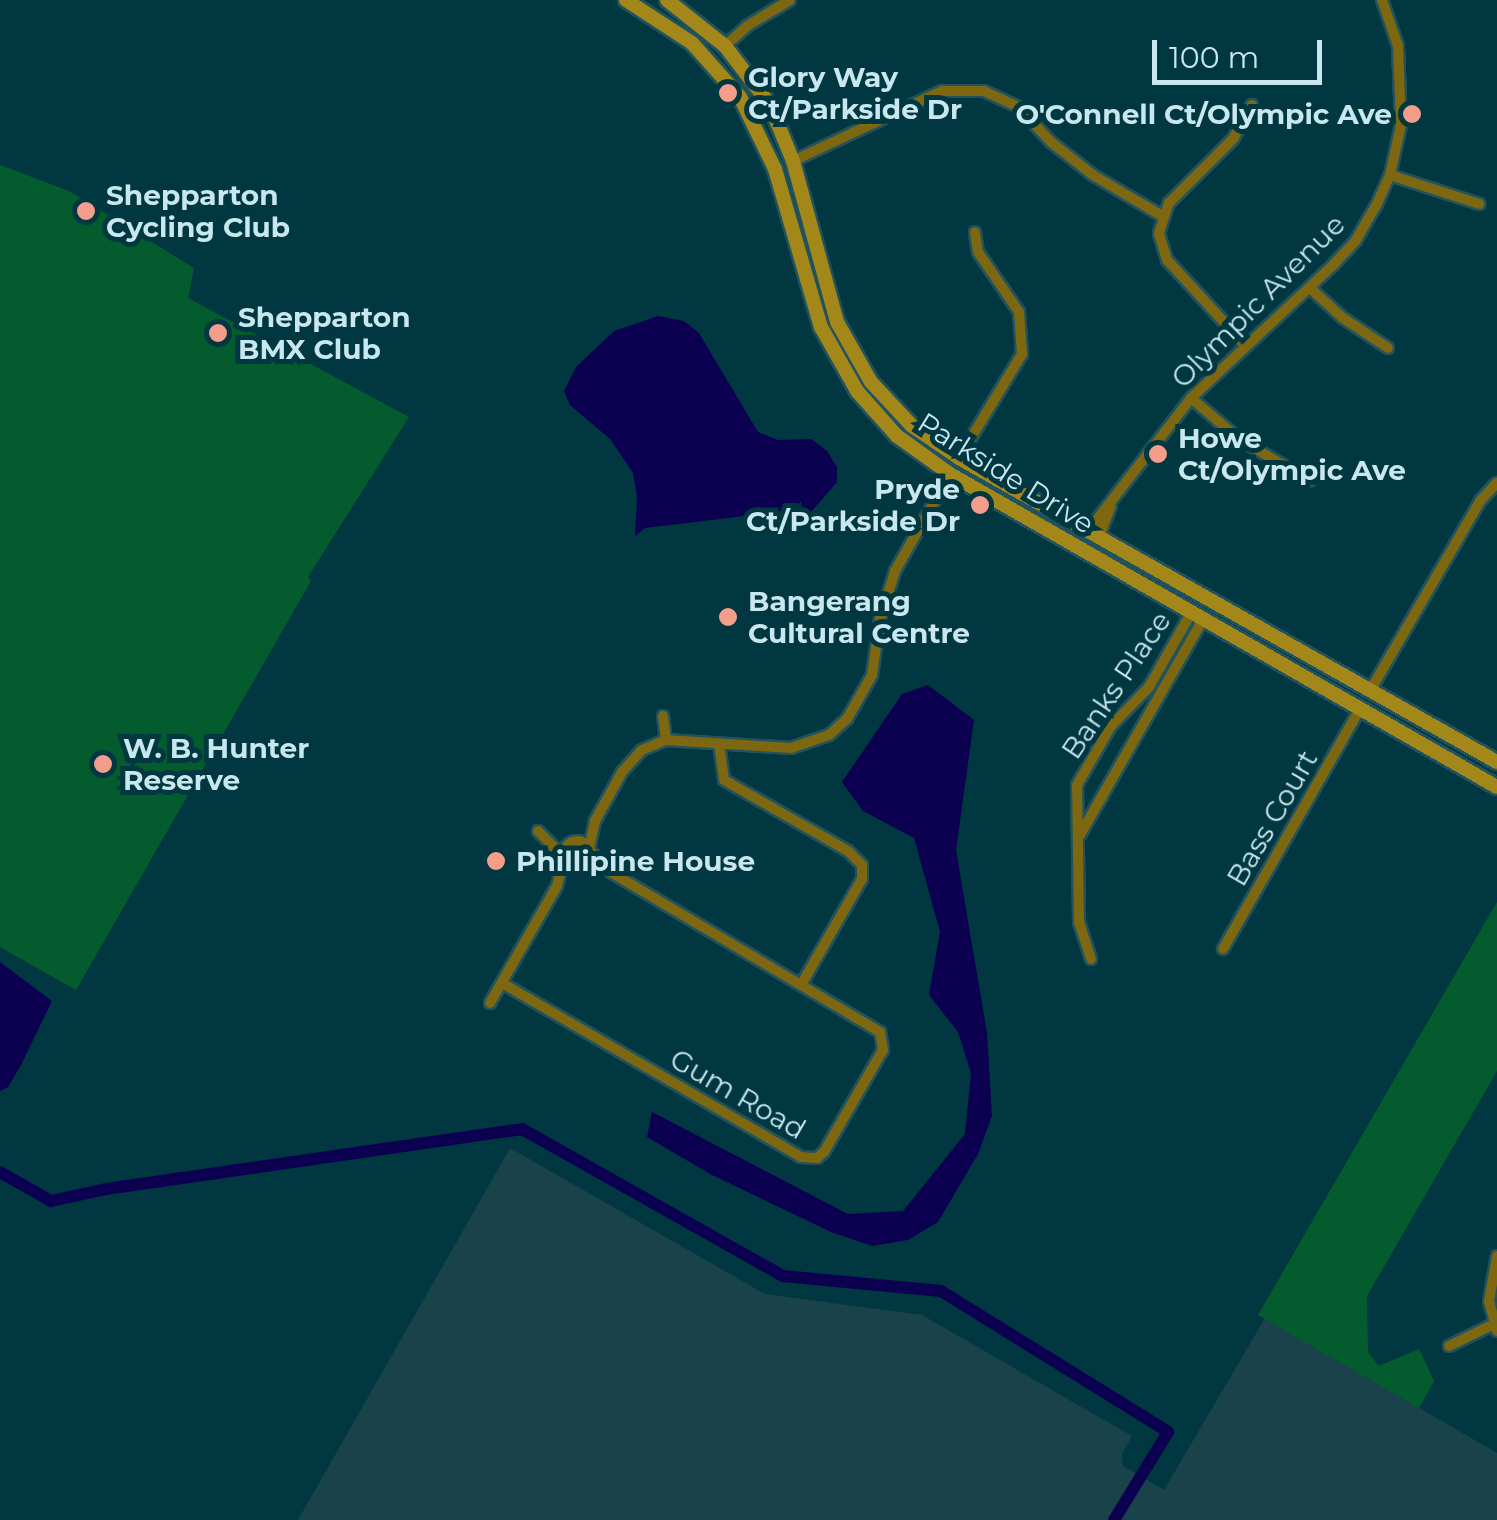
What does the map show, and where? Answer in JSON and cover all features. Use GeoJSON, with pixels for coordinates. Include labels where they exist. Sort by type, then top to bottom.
{"type":"FeatureCollection","features":[{"type":"Feature","properties":{"kind":"street","name":"Parkside Drive"},"geometry":{"type":"LineString","coordinates":[[626,0],[674,30],[712,61],[740,97],[775,169],[821,327],[837,360],[883,423],[950,474],[1497,787]]}},
{"type":"Feature","properties":{"kind":"street","name":"Parkside Drive"},"geometry":{"type":"LineString","coordinates":[[667,0],[725,46],[770,105],[793,161],[826,290],[856,360],[912,426],[959,458],[1497,762]]}},
{"type":"Feature","properties":{"kind":"street"},"geometry":{"type":"LineString","coordinates":[[712,61],[747,26],[790,0]]}},
{"type":"Feature","properties":{"kind":"street","name":"Olympic Avenue"},"geometry":{"type":"LineString","coordinates":[[1094,534],[1113,500],[1191,398],[1356,240],[1390,174],[1401,125],[1398,46],[1382,0]]}},
{"type":"Feature","properties":{"kind":"street"},"geometry":{"type":"LineString","coordinates":[[775,169],[942,91],[984,90],[1018,108],[1051,142],[1093,175],[1162,216]]}},
{"type":"Feature","properties":{"kind":"street"},"geometry":{"type":"LineString","coordinates":[[1245,345],[1167,260],[1159,233],[1162,216],[1233,139],[1252,104]]}},
{"type":"Feature","properties":{"kind":"street"},"geometry":{"type":"LineString","coordinates":[[1390,174],[1479,204]]}},
{"type":"Feature","properties":{"kind":"street"},"geometry":{"type":"LineString","coordinates":[[490,1003],[557,886],[572,841],[595,821],[632,758],[666,740],[791,748],[829,735],[847,719],[872,675],[882,608],[894,571],[1022,354],[1018,312],[978,252],[975,232]]}},
{"type":"Feature","properties":{"kind":"street"},"geometry":{"type":"LineString","coordinates":[[1310,288],[1343,318],[1388,348]]}},
{"type":"Feature","properties":{"kind":"street"},"geometry":{"type":"LineString","coordinates":[[1191,398],[1239,439],[1310,481]]}},
{"type":"Feature","properties":{"kind":"street"},"geometry":{"type":"LineString","coordinates":[[1360,709],[1480,501],[1497,483]]}},
{"type":"Feature","properties":{"kind":"street"},"geometry":{"type":"LineString","coordinates":[[1085,552],[1094,534]]}},
{"type":"Feature","properties":{"kind":"street"},"geometry":{"type":"LineString","coordinates":[[1197,616],[1207,598]]}},
{"type":"Feature","properties":{"kind":"street","name":"Banks Place"},"geometry":{"type":"LineString","coordinates":[[1077,843],[1197,616]]}},
{"type":"Feature","properties":{"kind":"street","name":"Banks Place"},"geometry":{"type":"LineString","coordinates":[[1091,959],[1079,929],[1078,785],[1111,726],[1159,682]]}},
{"type":"Feature","properties":{"kind":"street"},"geometry":{"type":"LineString","coordinates":[[1132,706],[1146,716]]}},
{"type":"Feature","properties":{"kind":"street","name":"Bass Court"},"geometry":{"type":"LineString","coordinates":[[1222,948],[1360,709]]}},
{"type":"Feature","properties":{"kind":"street"},"geometry":{"type":"LineString","coordinates":[[663,716],[666,740]]}},
{"type":"Feature","properties":{"kind":"street"},"geometry":{"type":"LineString","coordinates":[[719,744],[724,780],[848,851],[862,866],[862,879],[801,986]]}},
{"type":"Feature","properties":{"kind":"street"},"geometry":{"type":"LineString","coordinates":[[557,886],[588,861],[595,821]]}},
{"type":"Feature","properties":{"kind":"street"},"geometry":{"type":"LineString","coordinates":[[580,866],[564,857],[538,831],[582,841],[590,850]]}},
{"type":"Feature","properties":{"kind":"street","name":"Gum Road"},"geometry":{"type":"LineString","coordinates":[[502,982],[809,1160],[824,1152],[877,1062],[883,1040],[873,1025],[612,873],[590,850]]}},
{"type":"Feature","properties":{"kind":"street","name":"Gum Road"},"geometry":{"type":"LineString","coordinates":[[580,866],[612,873]]}},
{"type":"Feature","properties":{"kind":"street"},"geometry":{"type":"LineString","coordinates":[[1448,1346],[1495,1328],[1489,1301],[1497,1256]]}},
{"type":"Feature","properties":{"kind":"shaded area"},"geometry":{"type":"Polygon","coordinates":[[[658,316],[684,321],[699,333],[758,432],[778,440],[811,439],[827,451],[837,467],[837,482],[798,527],[789,530],[745,516],[645,528],[635,536],[637,497],[633,473],[610,439],[570,405],[564,391],[576,367],[614,331],[658,316]]]}},
{"type":"Feature","properties":{"kind":"shaded area"},"geometry":{"type":"Polygon","coordinates":[[[928,685],[974,720],[956,850],[987,1033],[992,1116],[978,1154],[938,1222],[908,1240],[872,1246],[831,1232],[710,1174],[647,1137],[652,1112],[848,1214],[903,1211],[965,1134],[971,1073],[958,1032],[929,995],[940,932],[914,838],[863,811],[842,782],[902,694],[928,685]]]}},
{"type":"Feature","properties":{"kind":"shaded area"},"geometry":{"type":"Polygon","coordinates":[[[0,962],[52,1001],[21,1065],[8,1087],[0,1091],[0,962]]]}},
{"type":"Feature","properties":{"kind":"shaded area"},"geometry":{"type":"Polygon","coordinates":[[[510,1148],[765,1294],[922,1315],[1132,1436],[1122,1454],[1123,1466],[1164,1490],[1265,1318],[1497,1453],[1497,1520],[298,1520],[510,1148]]]}},
{"type":"Feature","properties":{"kind":"green space"},"geometry":{"type":"Polygon","coordinates":[[[0,165],[69,191],[194,268],[188,298],[409,417],[308,577],[311,581],[76,990],[0,947],[0,165]]]}},
{"type":"Feature","properties":{"kind":"green space"},"geometry":{"type":"Polygon","coordinates":[[[1497,902],[1497,1071],[1367,1296],[1368,1352],[1379,1366],[1419,1349],[1434,1381],[1419,1408],[1258,1315],[1497,902]]]}},
{"type":"Feature","properties":{"kind":"waterway"},"geometry":{"type":"LineString","coordinates":[[0,1172],[51,1201],[106,1189],[522,1129],[783,1276],[941,1291],[1168,1432],[1114,1520]]}},
{"type":"Feature","properties":{"kind":"place","name":"Glory Way Ct/Parkside Dr"},"geometry":{"type":"Point","coordinates":[728,93]}},
{"type":"Feature","properties":{"kind":"place","name":"O'Connell Ct/Olympic Ave"},"geometry":{"type":"Point","coordinates":[1412,114]}},
{"type":"Feature","properties":{"kind":"place","name":"Shepparton Cycling Club"},"geometry":{"type":"Point","coordinates":[86,211]}},
{"type":"Feature","properties":{"kind":"place","name":"Shepparton BMX Club"},"geometry":{"type":"Point","coordinates":[218,333]}},
{"type":"Feature","properties":{"kind":"place","name":"Howe Ct/Olympic Ave"},"geometry":{"type":"Point","coordinates":[1158,454]}},
{"type":"Feature","properties":{"kind":"place","name":"Pryde Ct/Parkside Dr"},"geometry":{"type":"Point","coordinates":[980,505]}},
{"type":"Feature","properties":{"kind":"place","name":"Bangerang Cultural Centre"},"geometry":{"type":"Point","coordinates":[728,617]}},
{"type":"Feature","properties":{"kind":"place","name":"W. B. Hunter Reserve"},"geometry":{"type":"Point","coordinates":[103,764]}},
{"type":"Feature","properties":{"kind":"place","name":"Phillipine House"},"geometry":{"type":"Point","coordinates":[496,861]}}]}
